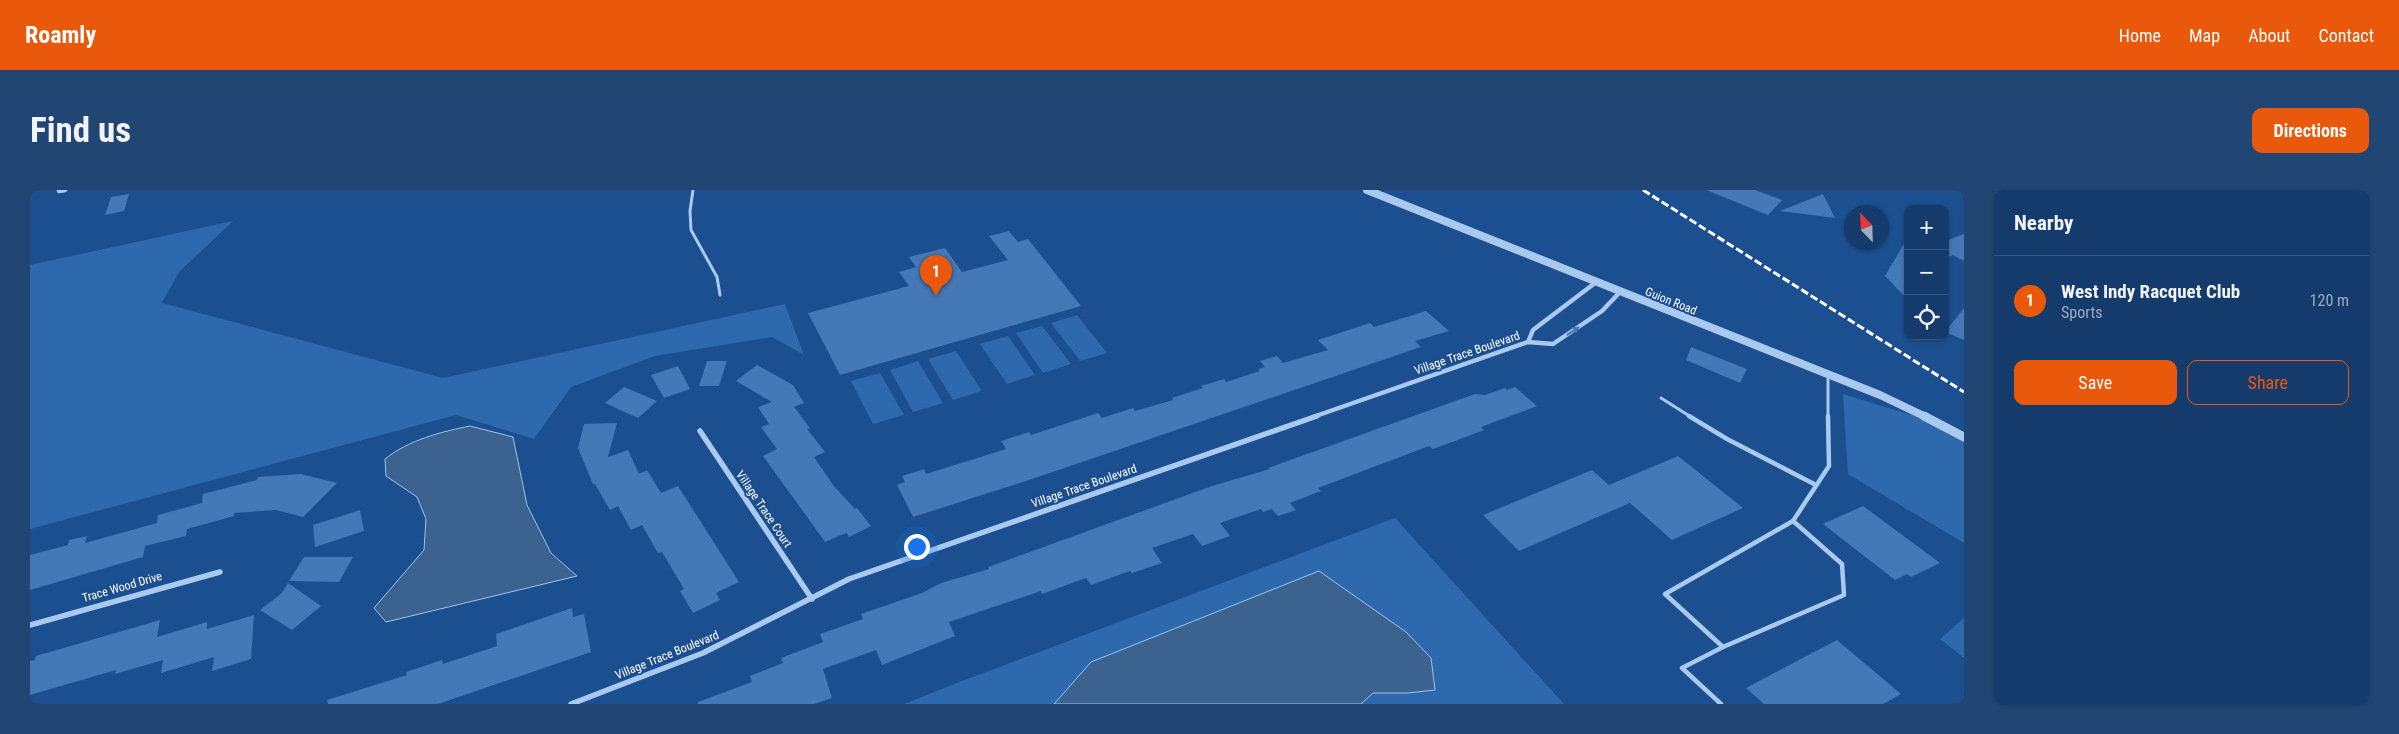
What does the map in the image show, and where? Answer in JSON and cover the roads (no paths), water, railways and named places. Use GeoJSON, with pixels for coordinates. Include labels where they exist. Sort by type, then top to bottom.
{"type":"FeatureCollection","features":[{"type":"Feature","properties":{"kind":"street"},"geometry":{"type":"LineString","coordinates":[[59,191],[65,190]]}},
{"type":"Feature","properties":{"kind":"street","name":"Guion Road"},"geometry":{"type":"LineString","coordinates":[[1367,190],[1595,283],[1901,404],[1964,437]]}},
{"type":"Feature","properties":{"kind":"street","name":"Village Trace Boulevard"},"geometry":{"type":"LineString","coordinates":[[571,704],[703,653],[849,579],[1528,342],[1533,330],[1595,283]]}},
{"type":"Feature","properties":{"kind":"street"},"geometry":{"type":"LineString","coordinates":[[1528,342],[1553,344],[1602,311],[1620,292]]}},
{"type":"Feature","properties":{"kind":"street","name":"Village Trace Court"},"geometry":{"type":"LineString","coordinates":[[700,431],[812,599]]}},
{"type":"Feature","properties":{"kind":"street","name":"Trace Wood Drive"},"geometry":{"type":"LineString","coordinates":[[30,625],[220,572]]}},
{"type":"Feature","properties":{"kind":"lane"},"geometry":{"type":"LineString","coordinates":[[693,190],[690,211],[691,230],[717,277],[720,295]]}},
{"type":"Feature","properties":{"kind":"lane"},"geometry":{"type":"LineString","coordinates":[[1723,647],[1665,594],[1793,521],[1829,466],[1828,374]]}},
{"type":"Feature","properties":{"kind":"lane"},"geometry":{"type":"LineString","coordinates":[[1661,398],[1727,439],[1816,485]]}},
{"type":"Feature","properties":{"kind":"lane"},"geometry":{"type":"LineString","coordinates":[[1721,704],[1682,668],[1723,647],[1844,595],[1842,564],[1793,521]]}},
{"type":"Feature","properties":{"kind":"railway"},"geometry":{"type":"LineString","coordinates":[[1643,190],[1964,392]]}},
{"type":"Feature","properties":{"kind":"place","name":"West Indy Racquet Club"},"geometry":{"type":"Point","coordinates":[936,296]}}]}
